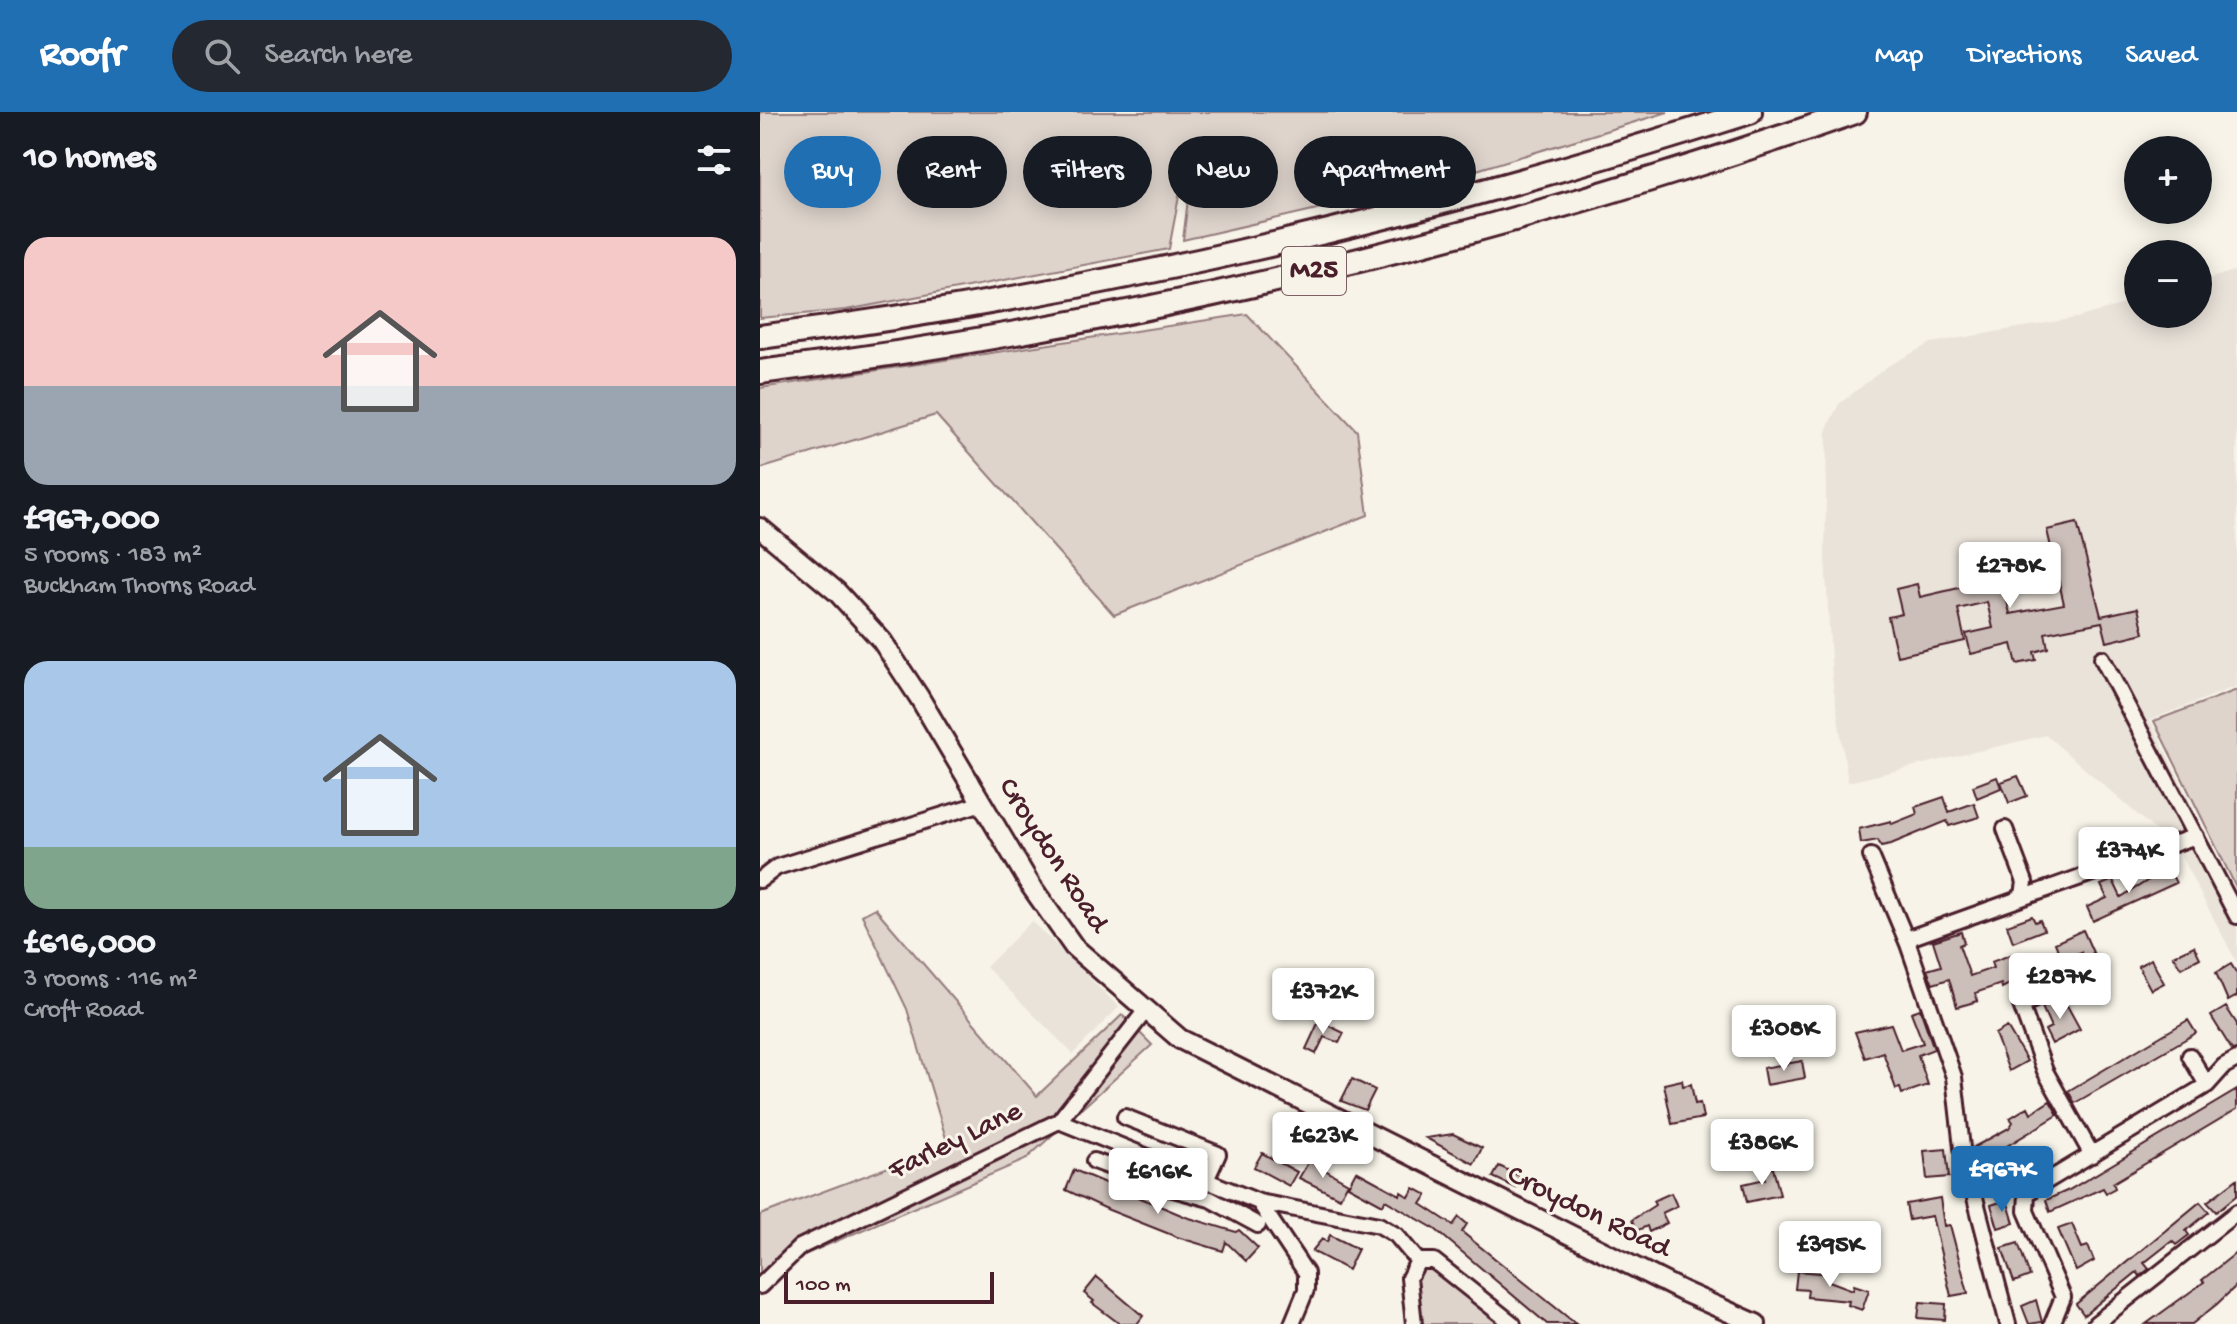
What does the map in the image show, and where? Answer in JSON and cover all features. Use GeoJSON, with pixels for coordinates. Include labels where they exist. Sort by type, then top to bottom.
{"type":"FeatureCollection","features":[{"type":"Feature","properties":{"kind":"highway","name":"M25"},"geometry":{"type":"LineString","coordinates":[[760,337],[1029,296],[1247,251],[1492,190],[1750,112]]}},
{"type":"Feature","properties":{"kind":"highway","name":"M25"},"geometry":{"type":"LineString","coordinates":[[760,372],[1065,324],[1326,268],[1613,191],[1855,112]]}},
{"type":"Feature","properties":{"kind":"main road","name":"Croydon Road"},"geometry":{"type":"LineString","coordinates":[[760,528],[837,592],[882,641],[1031,886],[1074,947],[1180,1039],[1756,1324]]}},
{"type":"Feature","properties":{"kind":"street"},"geometry":{"type":"LineString","coordinates":[[2102,658],[2237,916]]}},
{"type":"Feature","properties":{"kind":"street"},"geometry":{"type":"LineString","coordinates":[[760,880],[777,867],[982,803]]}},
{"type":"Feature","properties":{"kind":"street"},"geometry":{"type":"LineString","coordinates":[[2005,829],[2025,882],[2023,895],[2017,898]]}},
{"type":"Feature","properties":{"kind":"street"},"geometry":{"type":"LineString","coordinates":[[1908,944],[1912,937],[2196,836]]}},
{"type":"Feature","properties":{"kind":"street"},"geometry":{"type":"LineString","coordinates":[[1871,856],[1908,944],[1954,1077],[1962,1148],[2008,1324]]}},
{"type":"Feature","properties":{"kind":"street"},"geometry":{"type":"LineString","coordinates":[[2067,986],[2021,1005],[2045,1071],[2092,1155]]}},
{"type":"Feature","properties":{"kind":"street","name":"Farley Lane"},"geometry":{"type":"LineString","coordinates":[[760,1286],[800,1247],[1059,1121],[1146,1010]]}},
{"type":"Feature","properties":{"kind":"street"},"geometry":{"type":"LineString","coordinates":[[2190,1056],[2207,1085]]}},
{"type":"Feature","properties":{"kind":"street"},"geometry":{"type":"LineString","coordinates":[[2052,1324],[2063,1297],[2024,1202],[2036,1187],[2207,1085],[2230,1062]]}},
{"type":"Feature","properties":{"kind":"street"},"geometry":{"type":"LineString","coordinates":[[1125,1117],[1218,1154],[1206,1180]]}},
{"type":"Feature","properties":{"kind":"street"},"geometry":{"type":"LineString","coordinates":[[1059,1121],[1158,1169],[1206,1180],[1259,1202],[1379,1225],[1396,1235],[1418,1261],[1434,1261],[1513,1324]]}},
{"type":"Feature","properties":{"kind":"street"},"geometry":{"type":"LineString","coordinates":[[1094,1161],[1138,1177],[1158,1169]]}},
{"type":"Feature","properties":{"kind":"street"},"geometry":{"type":"LineString","coordinates":[[1158,1169],[1166,1187],[1210,1199],[1258,1225]]}},
{"type":"Feature","properties":{"kind":"street"},"geometry":{"type":"LineString","coordinates":[[1259,1202],[1306,1273],[1306,1290],[1292,1324]]}},
{"type":"Feature","properties":{"kind":"street"},"geometry":{"type":"LineString","coordinates":[[2095,1324],[2237,1212]]}},
{"type":"Feature","properties":{"kind":"street"},"geometry":{"type":"LineString","coordinates":[[1414,1324],[1409,1278],[1418,1261]]}},
{"type":"Feature","properties":{"kind":"shaded area"},"geometry":{"type":"Polygon","coordinates":[[[760,112],[1668,112],[1476,170],[1476,136],[1294,136],[1294,208],[1321,208],[1183,240],[1187,208],[1278,208],[1278,136],[1168,136],[1168,208],[1177,208],[1169,249],[846,310],[760,318],[760,112]]]}},
{"type":"Feature","properties":{"kind":"shaded area"},"geometry":{"type":"Polygon","coordinates":[[[2237,270],[2237,686],[2150,720],[2237,897],[2237,963],[2177,849],[2046,735],[1848,782],[1832,678],[1825,557],[1827,428],[1839,404],[1888,366],[1931,343],[2076,318],[2124,304],[2124,328],[2212,328],[2212,278],[2237,270]]]}},
{"type":"Feature","properties":{"kind":"shaded area"},"geometry":{"type":"Polygon","coordinates":[[[1247,314],[1357,431],[1368,515],[1114,615],[936,415],[760,469],[760,388],[1247,314]]]}},
{"type":"Feature","properties":{"kind":"shaded area"},"geometry":{"type":"Polygon","coordinates":[[[2237,690],[2237,889],[2154,721],[2237,690]]]}},
{"type":"Feature","properties":{"kind":"shaded area"},"geometry":{"type":"Polygon","coordinates":[[[875,908],[1037,1096],[1122,1015],[1152,1045],[1025,1160],[760,1274],[760,1215],[948,1145],[907,1009],[862,915],[875,908]]]}},
{"type":"Feature","properties":{"kind":"shaded area"},"geometry":{"type":"Polygon","coordinates":[[[1032,921],[1119,1007],[1073,1054],[986,967],[1032,921]]]}},
{"type":"Feature","properties":{"kind":"shaded area"},"geometry":{"type":"Polygon","coordinates":[[[1424,1267],[1433,1268],[1503,1324],[1419,1324],[1415,1277],[1424,1267]]]}},
{"type":"Feature","properties":{"kind":"building"},"geometry":{"type":"Polygon","coordinates":[[[2077,523],[2101,616],[2138,608],[2144,633],[2107,642],[2102,622],[2045,633],[2048,648],[2034,652],[2036,660],[2017,664],[2012,644],[1971,654],[1966,634],[1993,628],[1987,602],[1958,609],[1965,641],[1897,656],[1888,617],[1902,614],[1896,589],[1917,584],[1920,597],[2002,578],[2010,614],[2064,604],[2047,530],[2077,523]]]}},
{"type":"Feature","properties":{"kind":"building"},"geometry":{"type":"Polygon","coordinates":[[[2018,776],[2027,796],[2009,803],[2001,782],[2018,776]]]}},
{"type":"Feature","properties":{"kind":"building"},"geometry":{"type":"Polygon","coordinates":[[[1997,777],[2001,788],[1977,798],[1973,786],[1997,777]]]}},
{"type":"Feature","properties":{"kind":"building"},"geometry":{"type":"Polygon","coordinates":[[[1944,797],[1949,812],[1974,803],[1979,817],[1949,826],[1947,821],[1891,844],[1881,846],[1878,840],[1861,843],[1859,829],[1891,821],[1892,824],[1917,814],[1915,807],[1944,797]]]}},
{"type":"Feature","properties":{"kind":"building"},"geometry":{"type":"Polygon","coordinates":[[[2168,868],[2176,883],[2093,921],[2087,907],[2107,898],[2101,885],[2113,880],[2121,897],[2168,868]]]}},
{"type":"Feature","properties":{"kind":"building"},"geometry":{"type":"Polygon","coordinates":[[[2032,916],[2035,922],[2040,920],[2044,930],[2013,942],[2007,925],[2032,916]]]}},
{"type":"Feature","properties":{"kind":"building"},"geometry":{"type":"Polygon","coordinates":[[[2083,930],[2102,973],[2092,978],[2081,952],[2062,960],[2055,943],[2083,930]]]}},
{"type":"Feature","properties":{"kind":"building"},"geometry":{"type":"Polygon","coordinates":[[[1961,932],[1964,943],[1959,945],[1970,976],[1993,968],[1991,962],[2013,954],[2021,978],[2002,988],[2001,984],[1975,993],[1978,1001],[1957,1007],[1949,979],[1933,984],[1927,970],[1941,966],[1933,941],[1961,932]]]}},
{"type":"Feature","properties":{"kind":"building"},"geometry":{"type":"Polygon","coordinates":[[[2194,946],[2200,958],[2181,968],[2173,956],[2194,946]]]}},
{"type":"Feature","properties":{"kind":"building"},"geometry":{"type":"Polygon","coordinates":[[[2151,959],[2164,983],[2151,990],[2138,966],[2151,959]]]}},
{"type":"Feature","properties":{"kind":"building"},"geometry":{"type":"Polygon","coordinates":[[[2231,964],[2237,974],[2237,996],[2228,1001],[2216,973],[2231,964]]]}},
{"type":"Feature","properties":{"kind":"building"},"geometry":{"type":"Polygon","coordinates":[[[2063,998],[2080,1029],[2052,1044],[2045,1030],[2051,1027],[2042,1007],[2063,998]]]}},
{"type":"Feature","properties":{"kind":"building"},"geometry":{"type":"Polygon","coordinates":[[[2226,1007],[2237,1024],[2237,1049],[2232,1050],[2211,1016],[2226,1007]]]}},
{"type":"Feature","properties":{"kind":"building"},"geometry":{"type":"Polygon","coordinates":[[[1920,1009],[1934,1049],[1918,1055],[1928,1085],[1902,1094],[1900,1088],[1896,1089],[1883,1052],[1865,1058],[1855,1032],[1891,1024],[1901,1050],[1923,1043],[1911,1012],[1920,1009]]]}},
{"type":"Feature","properties":{"kind":"building"},"geometry":{"type":"Polygon","coordinates":[[[2188,1020],[2196,1033],[2075,1103],[2068,1091],[2188,1020]]]}},
{"type":"Feature","properties":{"kind":"building"},"geometry":{"type":"Polygon","coordinates":[[[1319,1021],[1344,1033],[1339,1043],[1324,1037],[1316,1054],[1306,1049],[1319,1021]]]}},
{"type":"Feature","properties":{"kind":"building"},"geometry":{"type":"Polygon","coordinates":[[[2007,1027],[2027,1061],[2009,1071],[1995,1034],[2007,1027]]]}},
{"type":"Feature","properties":{"kind":"building"},"geometry":{"type":"Polygon","coordinates":[[[1802,1061],[1805,1078],[1766,1085],[1763,1068],[1802,1061]]]}},
{"type":"Feature","properties":{"kind":"building"},"geometry":{"type":"Polygon","coordinates":[[[1352,1079],[1375,1090],[1365,1110],[1341,1101],[1352,1079]]]}},
{"type":"Feature","properties":{"kind":"building"},"geometry":{"type":"Polygon","coordinates":[[[1682,1080],[1683,1086],[1691,1084],[1695,1104],[1700,1103],[1703,1118],[1672,1124],[1664,1084],[1682,1080]]]}},
{"type":"Feature","properties":{"kind":"building"},"geometry":{"type":"Polygon","coordinates":[[[2237,1090],[2237,1109],[2113,1183],[2115,1188],[2106,1193],[2103,1188],[2050,1212],[2046,1200],[2069,1190],[2237,1090]]]}},
{"type":"Feature","properties":{"kind":"building"},"geometry":{"type":"Polygon","coordinates":[[[2050,1101],[2058,1115],[1982,1161],[1974,1147],[2009,1128],[2013,1122],[2010,1118],[2028,1107],[2031,1113],[2050,1101]]]}},
{"type":"Feature","properties":{"kind":"building"},"geometry":{"type":"Polygon","coordinates":[[[1453,1134],[1482,1148],[1474,1164],[1426,1138],[1453,1134]]]}},
{"type":"Feature","properties":{"kind":"building"},"geometry":{"type":"Polygon","coordinates":[[[1946,1149],[1949,1177],[1927,1179],[1924,1151],[1946,1149]]]}},
{"type":"Feature","properties":{"kind":"building"},"geometry":{"type":"Polygon","coordinates":[[[1262,1153],[1297,1172],[1289,1186],[1254,1167],[1262,1153]]]}},
{"type":"Feature","properties":{"kind":"building"},"geometry":{"type":"Polygon","coordinates":[[[1309,1161],[1348,1183],[1340,1198],[1299,1178],[1309,1161]]]}},
{"type":"Feature","properties":{"kind":"building"},"geometry":{"type":"Polygon","coordinates":[[[1499,1166],[1522,1177],[1516,1188],[1493,1177],[1499,1166]]]}},
{"type":"Feature","properties":{"kind":"building"},"geometry":{"type":"Polygon","coordinates":[[[1773,1168],[1780,1195],[1747,1202],[1743,1184],[1765,1179],[1763,1170],[1773,1168]]]}},
{"type":"Feature","properties":{"kind":"building"},"geometry":{"type":"Polygon","coordinates":[[[1074,1170],[1186,1217],[1236,1232],[1239,1230],[1258,1248],[1246,1261],[1226,1242],[1223,1251],[1109,1210],[1066,1190],[1074,1170]]]}},
{"type":"Feature","properties":{"kind":"building"},"geometry":{"type":"Polygon","coordinates":[[[1356,1171],[1400,1195],[1401,1192],[1409,1197],[1414,1188],[1427,1195],[1421,1204],[1453,1225],[1459,1217],[1467,1224],[1462,1232],[1576,1324],[1547,1324],[1435,1229],[1385,1200],[1383,1205],[1348,1186],[1356,1171]]]}},
{"type":"Feature","properties":{"kind":"building"},"geometry":{"type":"Polygon","coordinates":[[[2237,1179],[2237,1195],[2216,1212],[2207,1202],[2237,1179]]]}},
{"type":"Feature","properties":{"kind":"building"},"geometry":{"type":"Polygon","coordinates":[[[1671,1193],[1677,1206],[1662,1213],[1667,1223],[1649,1232],[1647,1226],[1636,1231],[1632,1220],[1655,1205],[1653,1201],[1671,1193]]]}},
{"type":"Feature","properties":{"kind":"building"},"geometry":{"type":"Polygon","coordinates":[[[1940,1198],[1944,1226],[1950,1225],[1968,1293],[1951,1296],[1932,1216],[1909,1220],[1906,1204],[1940,1198]]]}},
{"type":"Feature","properties":{"kind":"building"},"geometry":{"type":"Polygon","coordinates":[[[2007,1200],[2014,1223],[1998,1228],[1991,1205],[2007,1200]]]}},
{"type":"Feature","properties":{"kind":"building"},"geometry":{"type":"Polygon","coordinates":[[[2200,1202],[2209,1212],[2186,1231],[2189,1235],[2176,1245],[2172,1241],[2144,1263],[2149,1269],[2140,1276],[2137,1272],[2084,1315],[2076,1304],[2200,1202]]]}},
{"type":"Feature","properties":{"kind":"building"},"geometry":{"type":"Polygon","coordinates":[[[2072,1224],[2082,1248],[2088,1246],[2094,1261],[2076,1271],[2058,1229],[2072,1224]]]}},
{"type":"Feature","properties":{"kind":"building"},"geometry":{"type":"Polygon","coordinates":[[[1330,1235],[1358,1249],[1348,1270],[1312,1251],[1322,1239],[1327,1242],[1330,1235]]]}},
{"type":"Feature","properties":{"kind":"building"},"geometry":{"type":"Polygon","coordinates":[[[2018,1243],[2030,1276],[2014,1282],[2002,1248],[2018,1243]]]}},
{"type":"Feature","properties":{"kind":"building"},"geometry":{"type":"Polygon","coordinates":[[[2237,1252],[2237,1285],[2192,1324],[2146,1324],[2204,1282],[2202,1280],[2237,1252]]]}},
{"type":"Feature","properties":{"kind":"building"},"geometry":{"type":"Polygon","coordinates":[[[1797,1271],[1830,1274],[1829,1281],[1853,1290],[1854,1285],[1869,1290],[1862,1310],[1848,1305],[1849,1301],[1807,1297],[1808,1290],[1795,1289],[1797,1271]]]}},
{"type":"Feature","properties":{"kind":"building"},"geometry":{"type":"Polygon","coordinates":[[[1097,1277],[1143,1316],[1137,1324],[1120,1324],[1092,1303],[1094,1301],[1084,1293],[1097,1277]]]}},
{"type":"Feature","properties":{"kind":"building"},"geometry":{"type":"Polygon","coordinates":[[[2036,1300],[2042,1322],[2029,1324],[2022,1306],[2036,1300]]]}},
{"type":"Feature","properties":{"kind":"building"},"geometry":{"type":"Polygon","coordinates":[[[1920,1302],[1946,1304],[1945,1320],[1918,1318],[1920,1302]]]}}]}
